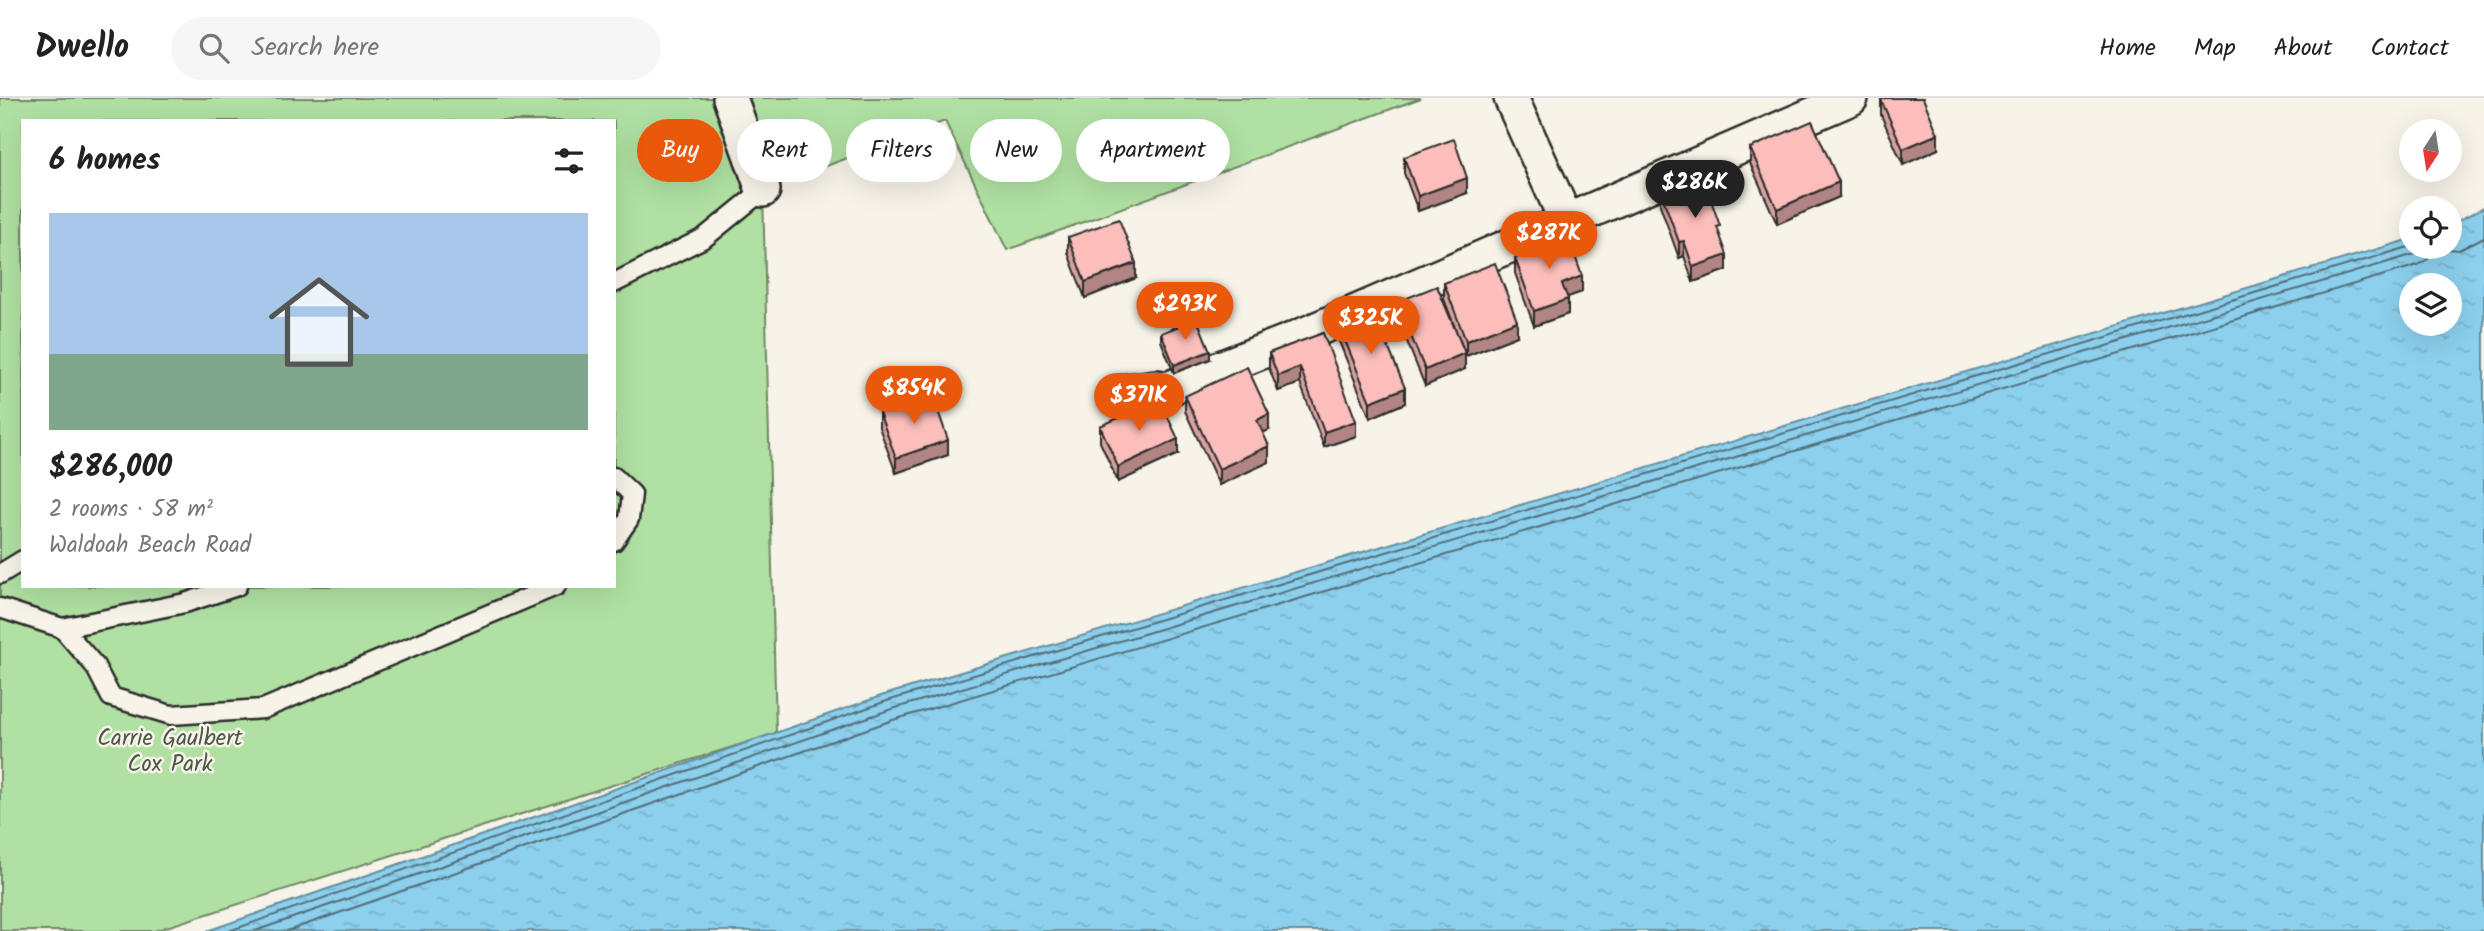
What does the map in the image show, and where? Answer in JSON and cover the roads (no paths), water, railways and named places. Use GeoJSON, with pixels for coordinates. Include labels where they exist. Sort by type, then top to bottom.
{"type":"FeatureCollection","features":[{"type":"Feature","properties":{"kind":"street"},"geometry":{"type":"LineString","coordinates":[[730,98],[763,190]]}},
{"type":"Feature","properties":{"kind":"street"},"geometry":{"type":"LineString","coordinates":[[1511,98],[1566,220]]}},
{"type":"Feature","properties":{"kind":"street"},"geometry":{"type":"LineString","coordinates":[[1127,391],[1156,387],[1167,389],[1307,334],[1851,98]]}},
{"type":"Feature","properties":{"kind":"lane"},"geometry":{"type":"LineString","coordinates":[[616,282],[704,239],[763,190]]}},
{"type":"Feature","properties":{"kind":"lane"},"geometry":{"type":"LineString","coordinates":[[616,479],[632,494],[629,519],[616,538]]}},
{"type":"Feature","properties":{"kind":"lane"},"geometry":{"type":"LineString","coordinates":[[0,574],[21,560]]}},
{"type":"Feature","properties":{"kind":"lane"},"geometry":{"type":"LineString","coordinates":[[0,608],[62,628],[185,603],[231,588]]}},
{"type":"Feature","properties":{"kind":"lane"},"geometry":{"type":"LineString","coordinates":[[62,628],[95,666],[111,697],[171,715],[262,709],[551,588]]}},
{"type":"Feature","properties":{"kind":"water"},"geometry":{"type":"Polygon","coordinates":[[[2484,207],[2484,931],[207,931],[884,695],[2399,243],[2399,259],[2462,259],[2462,219],[2484,207]]]}},
{"type":"Feature","properties":{"kind":"park label","name":"Carrie Gaulbert Cox Park"},"geometry":{"type":"Point","coordinates":[170,752]}}]}
